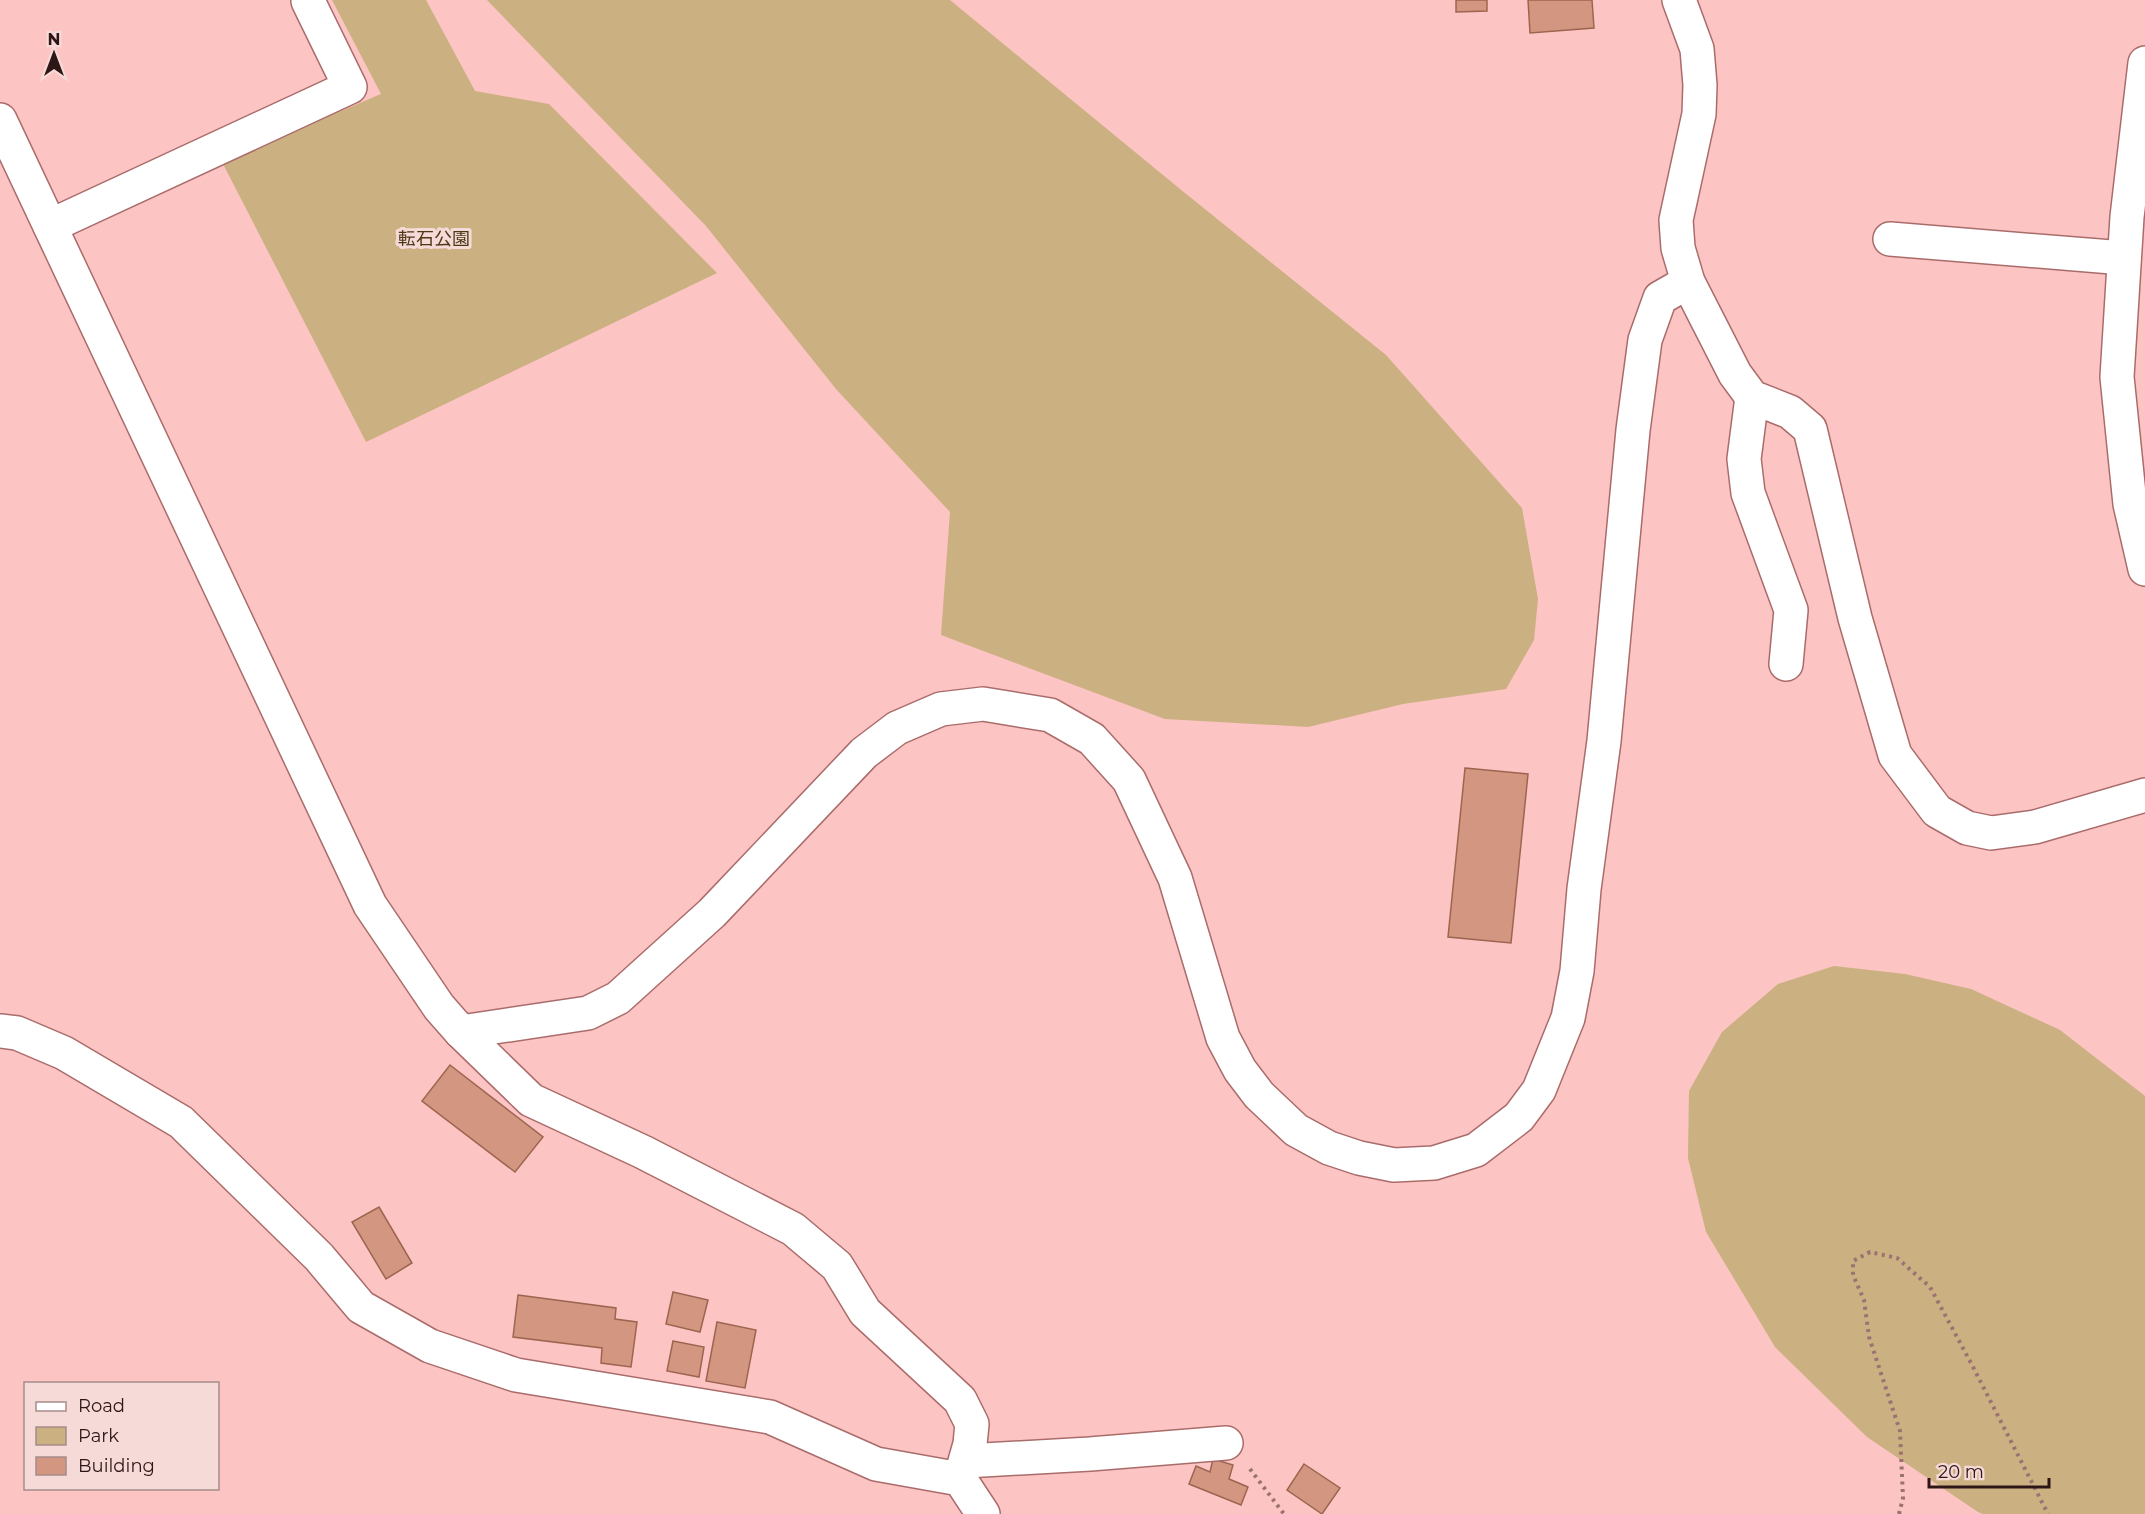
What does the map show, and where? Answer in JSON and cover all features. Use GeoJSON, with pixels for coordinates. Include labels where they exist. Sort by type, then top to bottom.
{"type":"FeatureCollection","features":[{"type":"Feature","properties":{"kind":"street"},"geometry":{"type":"LineString","coordinates":[[1679,0],[1696,49],[1700,85],[1699,114],[1676,220],[1677,248],[1688,282],[1735,374],[1752,397],[1784,409],[1810,429],[1855,618],[1894,755],[1937,812],[1967,828],[1991,833],[2035,827],[2145,795]]}},
{"type":"Feature","properties":{"kind":"street"},"geometry":{"type":"LineString","coordinates":[[50,226],[350,87],[308,1]]}},
{"type":"Feature","properties":{"kind":"street"},"geometry":{"type":"LineString","coordinates":[[2145,63],[2124,258],[2117,377],[2130,504],[2145,569]]}},
{"type":"Feature","properties":{"kind":"street"},"geometry":{"type":"LineString","coordinates":[[0,120],[370,905],[439,1007],[461,1032],[531,1100],[643,1152],[793,1229],[837,1266],[865,1312],[960,1400],[972,1424],[970,1444],[963,1470],[983,1514]]}},
{"type":"Feature","properties":{"kind":"street"},"geometry":{"type":"LineString","coordinates":[[1890,239],[2124,258]]}},
{"type":"Feature","properties":{"kind":"street"},"geometry":{"type":"LineString","coordinates":[[461,1032],[588,1013],[618,998],[712,913],[864,753],[897,728],[941,709],[983,704],[1050,715],[1092,739],[1129,780],[1175,878],[1223,1038],[1240,1070],[1258,1095],[1296,1130],[1329,1148],[1394,1166],[1434,1163],[1476,1150],[1519,1117],[1539,1090],[1568,1018],[1577,971],[1584,889],[1604,741],[1633,430],[1645,340],[1660,298],[1688,282]]}},
{"type":"Feature","properties":{"kind":"street"},"geometry":{"type":"LineString","coordinates":[[1752,397],[1743,459],[1748,493],[1791,610],[1786,664]]}},
{"type":"Feature","properties":{"kind":"street"},"geometry":{"type":"LineString","coordinates":[[0,1031],[17,1033],[64,1053],[181,1122],[319,1257],[361,1307],[430,1346],[516,1375],[648,1395],[770,1417],[876,1464],[963,1470],[1090,1454],[1226,1443]]}},
{"type":"Feature","properties":{"kind":"path"},"geometry":{"type":"LineString","coordinates":[[1899,1514],[1903,1498],[1900,1431],[1869,1338],[1864,1300],[1853,1275],[1853,1261],[1870,1252],[1897,1258],[1930,1287],[2048,1514]]}},
{"type":"Feature","properties":{"kind":"path"},"geometry":{"type":"LineString","coordinates":[[1226,1443],[1249,1468],[1284,1514]]}},
{"type":"Feature","properties":{"kind":"green space","name":"転石公園"},"geometry":{"type":"Polygon","coordinates":[[[332,0],[426,0],[475,91],[549,104],[717,273],[366,442],[222,162],[381,94],[332,0]]]}},
{"type":"Feature","properties":{"kind":"green space"},"geometry":{"type":"Polygon","coordinates":[[[487,0],[950,0],[1386,355],[1522,508],[1538,599],[1534,640],[1506,689],[1403,704],[1308,727],[1165,719],[941,635],[950,512],[836,389],[706,226],[487,0]]]}},
{"type":"Feature","properties":{"kind":"green space"},"geometry":{"type":"Polygon","coordinates":[[[1834,966],[1905,974],[1971,989],[2060,1030],[2145,1096],[2145,1514],[1983,1514],[1978,1512],[1867,1437],[1775,1347],[1706,1232],[1688,1158],[1689,1091],[1722,1032],[1778,984],[1834,966]]]}},
{"type":"Feature","properties":{"kind":"building"},"geometry":{"type":"Polygon","coordinates":[[[1456,0],[1487,0],[1487,11],[1456,12],[1456,0]]]}},
{"type":"Feature","properties":{"kind":"building"},"geometry":{"type":"Polygon","coordinates":[[[1528,0],[1592,0],[1594,28],[1530,33],[1528,0]]]}},
{"type":"Feature","properties":{"kind":"building"},"geometry":{"type":"Polygon","coordinates":[[[1465,768],[1528,774],[1511,943],[1448,937],[1465,768]]]}},
{"type":"Feature","properties":{"kind":"building"},"geometry":{"type":"Polygon","coordinates":[[[450,1065],[543,1137],[515,1172],[422,1101],[450,1065]]]}},
{"type":"Feature","properties":{"kind":"building"},"geometry":{"type":"Polygon","coordinates":[[[379,1207],[412,1263],[386,1279],[352,1222],[379,1207]]]}},
{"type":"Feature","properties":{"kind":"building"},"geometry":{"type":"Polygon","coordinates":[[[673,1292],[708,1300],[700,1332],[666,1324],[673,1292]]]}},
{"type":"Feature","properties":{"kind":"building"},"geometry":{"type":"Polygon","coordinates":[[[518,1295],[616,1308],[615,1319],[637,1322],[631,1367],[601,1363],[602,1348],[513,1337],[518,1295]]]}},
{"type":"Feature","properties":{"kind":"building"},"geometry":{"type":"Polygon","coordinates":[[[717,1322],[756,1330],[745,1388],[706,1381],[717,1322]]]}},
{"type":"Feature","properties":{"kind":"building"},"geometry":{"type":"Polygon","coordinates":[[[673,1341],[704,1347],[699,1377],[667,1371],[673,1341]]]}},
{"type":"Feature","properties":{"kind":"building"},"geometry":{"type":"Polygon","coordinates":[[[1213,1459],[1233,1465],[1229,1479],[1248,1487],[1241,1505],[1189,1484],[1196,1466],[1210,1472],[1213,1459]]]}},
{"type":"Feature","properties":{"kind":"building"},"geometry":{"type":"Polygon","coordinates":[[[1304,1464],[1340,1488],[1322,1514],[1287,1490],[1304,1464]]]}}]}
